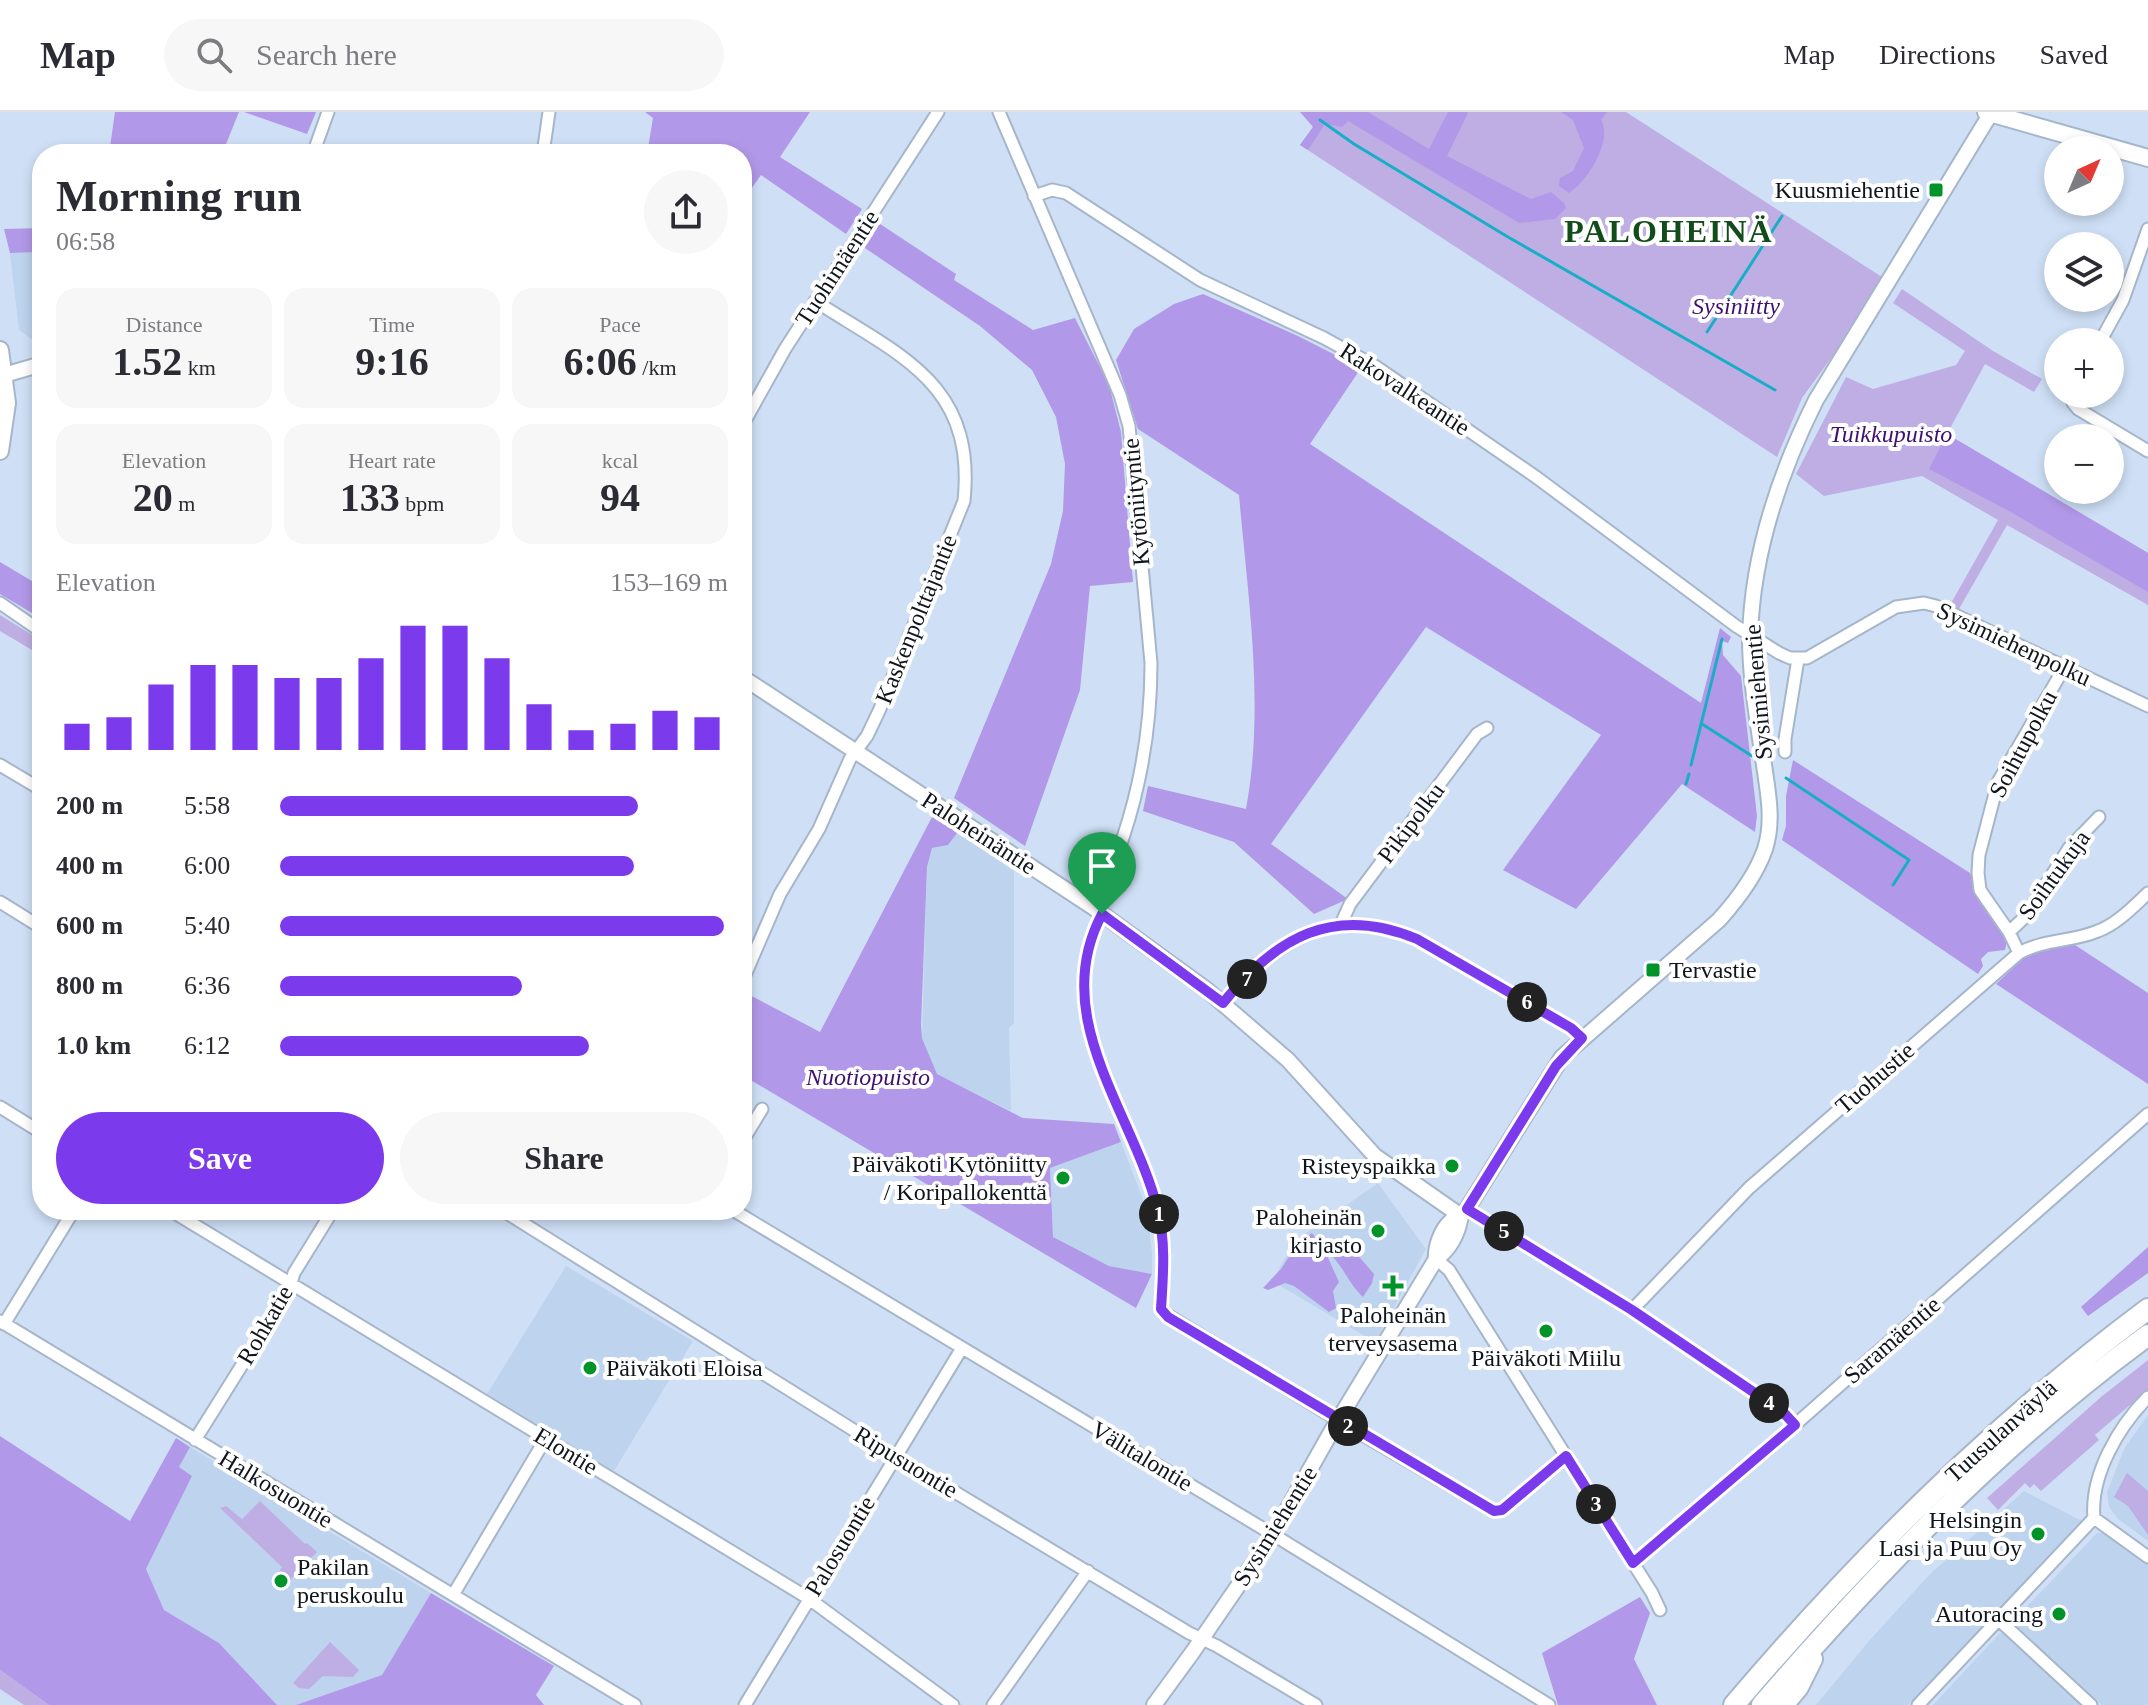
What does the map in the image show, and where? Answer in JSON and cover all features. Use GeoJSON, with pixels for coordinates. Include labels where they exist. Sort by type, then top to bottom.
{"type":"FeatureCollection","features":[{"type":"Feature","properties":{"kind":"highway","name":"Tuusulanväylä"},"geometry":{"type":"LineString","coordinates":[[1734,1705],[1867,1557],[1932,1493],[2043,1393],[2148,1309]]}},
{"type":"Feature","properties":{"kind":"highway","name":"Tuusulanväylä"},"geometry":{"type":"LineString","coordinates":[[1762,1705],[1824,1634],[1946,1508],[2078,1391],[2148,1335]]}},
{"type":"Feature","properties":{"kind":"highway"},"geometry":{"type":"LineString","coordinates":[[1783,1705],[1798,1687],[1824,1634]]}},
{"type":"Feature","properties":{"kind":"main road"},"geometry":{"type":"LineString","coordinates":[[1989,113],[2148,158]]}},
{"type":"Feature","properties":{"kind":"main road"},"geometry":{"type":"LineString","coordinates":[[0,350],[7,403],[0,451]]}},
{"type":"Feature","properties":{"kind":"street"},"geometry":{"type":"LineString","coordinates":[[317,144],[328,112]]}},
{"type":"Feature","properties":{"kind":"street"},"geometry":{"type":"LineString","coordinates":[[544,144],[549,112]]}},
{"type":"Feature","properties":{"kind":"street","name":"Tuohimäentie"},"geometry":{"type":"LineString","coordinates":[[752,408],[815,301],[938,112]]}},
{"type":"Feature","properties":{"kind":"street","name":"Kytöniityntie"},"geometry":{"type":"LineString","coordinates":[[999,112],[1126,411],[1151,663],[1149,712],[1140,779],[1087,950],[1085,983],[1087,1021],[1103,1075],[1158,1209],[1164,1261],[1161,1309],[1168,1317],[1339,1421]]}},
{"type":"Feature","properties":{"kind":"street","name":"Sysimiehentie"},"geometry":{"type":"LineString","coordinates":[[1154,1705],[1273,1535],[1436,1259],[1448,1247],[1464,1212],[1556,1066],[1582,1038],[1719,920],[1737,899],[1765,849],[1770,809],[1750,636],[1761,551],[1782,476],[1816,400],[1989,113]]}},
{"type":"Feature","properties":{"kind":"street","name":"Rakovalkeantie"},"geometry":{"type":"LineString","coordinates":[[1034,196],[1052,190],[1066,193],[1200,280],[1349,350],[1536,477],[1750,636]]}},
{"type":"Feature","properties":{"kind":"street"},"geometry":{"type":"LineString","coordinates":[[2108,328],[2123,300],[2148,229]]}},
{"type":"Feature","properties":{"kind":"street","name":"Kaskenpolttajantie"},"geometry":{"type":"LineString","coordinates":[[752,959],[780,894],[819,829],[850,759],[879,711],[964,501],[967,469],[957,425],[939,392],[907,360],[815,301]]}},
{"type":"Feature","properties":{"kind":"street"},"geometry":{"type":"LineString","coordinates":[[4,375],[32,367]]}},
{"type":"Feature","properties":{"kind":"street"},"geometry":{"type":"LineString","coordinates":[[2077,408],[2148,451]]}},
{"type":"Feature","properties":{"kind":"street"},"geometry":{"type":"LineString","coordinates":[[0,603],[32,625]]}},
{"type":"Feature","properties":{"kind":"street","name":"Sysimiehenpolku"},"geometry":{"type":"LineString","coordinates":[[1798,659],[1814,654],[1896,607],[1924,603],[2148,706]]}},
{"type":"Feature","properties":{"kind":"street"},"geometry":{"type":"LineString","coordinates":[[1750,636],[1779,653],[1798,659],[1785,752]]}},
{"type":"Feature","properties":{"kind":"street","name":"Soihtupolku"},"geometry":{"type":"LineString","coordinates":[[2019,953],[2009,932],[1980,890],[1979,855],[1998,782],[2064,668]]}},
{"type":"Feature","properties":{"kind":"street","name":"Paloheinäntie"},"geometry":{"type":"LineString","coordinates":[[752,684],[1098,911],[1223,1003],[1288,1060],[1375,1156],[1464,1212]]}},
{"type":"Feature","properties":{"kind":"street","name":"Pikipolku"},"geometry":{"type":"LineString","coordinates":[[1341,924],[1350,904],[1477,734],[1487,728]]}},
{"type":"Feature","properties":{"kind":"street"},"geometry":{"type":"LineString","coordinates":[[0,765],[32,784]]}},
{"type":"Feature","properties":{"kind":"street","name":"Soihtukuja"},"geometry":{"type":"LineString","coordinates":[[2009,932],[2026,916],[2069,848],[2099,817]]}},
{"type":"Feature","properties":{"kind":"street","name":"Tuohustie"},"geometry":{"type":"LineString","coordinates":[[1632,1310],[1749,1188],[2019,953],[2044,941],[2084,936],[2101,930],[2148,893]]}},
{"type":"Feature","properties":{"kind":"street"},"geometry":{"type":"LineString","coordinates":[[0,902],[32,922]]}},
{"type":"Feature","properties":{"kind":"street"},"geometry":{"type":"LineString","coordinates":[[1223,1003],[1283,946],[1295,938],[1341,924],[1389,929],[1417,939],[1571,1028],[1582,1038]]}},
{"type":"Feature","properties":{"kind":"street"},"geometry":{"type":"LineString","coordinates":[[0,1107],[32,1127]]}},
{"type":"Feature","properties":{"kind":"street"},"geometry":{"type":"LineString","coordinates":[[752,1126],[762,1109]]}},
{"type":"Feature","properties":{"kind":"street","name":"Saramäentie"},"geometry":{"type":"LineString","coordinates":[[1633,1563],[1795,1425],[2148,1114]]}},
{"type":"Feature","properties":{"kind":"street"},"geometry":{"type":"LineString","coordinates":[[1464,1212],[1632,1310],[1783,1412],[1795,1425]]}},
{"type":"Feature","properties":{"kind":"street"},"geometry":{"type":"LineString","coordinates":[[2,1322],[68,1220]]}},
{"type":"Feature","properties":{"kind":"street","name":"Elontie"},"geometry":{"type":"LineString","coordinates":[[187,1220],[808,1598],[953,1705]]}},
{"type":"Feature","properties":{"kind":"street","name":"Rohkatie"},"geometry":{"type":"LineString","coordinates":[[195,1440],[289,1290],[327,1220]]}},
{"type":"Feature","properties":{"kind":"street","name":"Ripusuontie"},"geometry":{"type":"LineString","coordinates":[[518,1220],[895,1456],[1311,1704]]}},
{"type":"Feature","properties":{"kind":"street","name":"Välitalontie"},"geometry":{"type":"LineString","coordinates":[[750,1220],[1549,1705]]}},
{"type":"Feature","properties":{"kind":"street"},"geometry":{"type":"LineString","coordinates":[[1436,1259],[1449,1270],[1660,1610]]}},
{"type":"Feature","properties":{"kind":"street","name":"Halkosuontie"},"geometry":{"type":"LineString","coordinates":[[2,1322],[635,1705]]}},
{"type":"Feature","properties":{"kind":"street","name":"Palosuontie"},"geometry":{"type":"LineString","coordinates":[[745,1705],[962,1348]]}},
{"type":"Feature","properties":{"kind":"street"},"geometry":{"type":"LineString","coordinates":[[1918,1705],[2094,1518],[2095,1495],[2108,1457],[2118,1436],[2148,1397]]}},
{"type":"Feature","properties":{"kind":"street"},"geometry":{"type":"LineString","coordinates":[[1339,1421],[1494,1511],[1502,1510],[1566,1456]]}},
{"type":"Feature","properties":{"kind":"street"},"geometry":{"type":"LineString","coordinates":[[453,1595],[546,1438]]}},
{"type":"Feature","properties":{"kind":"street"},"geometry":{"type":"LineString","coordinates":[[2094,1518],[2148,1557]]}},
{"type":"Feature","properties":{"kind":"street"},"geometry":{"type":"LineString","coordinates":[[993,1705],[1088,1571]]}},
{"type":"Feature","properties":{"kind":"street"},"geometry":{"type":"LineString","coordinates":[[1999,1620],[2091,1705]]}},
{"type":"Feature","properties":{"kind":"shaded area"},"geometry":{"type":"Polygon","coordinates":[[[32,252],[32,339],[19,330],[10,253],[32,252]]]}},
{"type":"Feature","properties":{"kind":"shaded area"},"geometry":{"type":"Polygon","coordinates":[[[958,832],[1014,871],[1014,1023],[1009,1028],[1011,1111],[937,1074],[922,1038],[927,867],[932,848],[948,845],[958,832]]]}},
{"type":"Feature","properties":{"kind":"shaded area"},"geometry":{"type":"Polygon","coordinates":[[[1121,1142],[1147,1210],[1152,1274],[1109,1266],[1053,1237],[1050,1168],[1121,1142]]]}},
{"type":"Feature","properties":{"kind":"shaded area"},"geometry":{"type":"Polygon","coordinates":[[[1378,1183],[1426,1249],[1375,1342],[1272,1281],[1295,1241],[1378,1183]]]}},
{"type":"Feature","properties":{"kind":"shaded area","name":"Päiväkoti Eloisa"},"geometry":{"type":"Polygon","coordinates":[[[566,1266],[693,1341],[614,1471],[487,1394],[566,1266]]]}},
{"type":"Feature","properties":{"kind":"shaded area"},"geometry":{"type":"Polygon","coordinates":[[[2148,1415],[2148,1541],[2118,1519],[2109,1507],[2107,1492],[2124,1449],[2148,1415]]]}},
{"type":"Feature","properties":{"kind":"shaded area","name":"Pakilan peruskoulu"},"geometry":{"type":"Polygon","coordinates":[[[190,1447],[431,1593],[382,1675],[296,1705],[277,1705],[219,1643],[164,1610],[146,1569],[192,1476],[179,1467],[190,1447]]]}},
{"type":"Feature","properties":{"kind":"shaded area"},"geometry":{"type":"Polygon","coordinates":[[[2024,1491],[2082,1521],[1908,1705],[1816,1705],[1930,1574],[2024,1491]]]}},
{"type":"Feature","properties":{"kind":"shaded area"},"geometry":{"type":"Polygon","coordinates":[[[2097,1533],[2104,1533],[2148,1564],[2148,1705],[2102,1705],[2015,1626],[2016,1618],[2097,1533]]]}},
{"type":"Feature","properties":{"kind":"shaded area"},"geometry":{"type":"Polygon","coordinates":[[[2000,1633],[2006,1633],[2083,1705],[1933,1705],[2000,1633]]]}},
{"type":"Feature","properties":{"kind":"green space"},"geometry":{"type":"Polygon","coordinates":[[[115,112],[239,112],[226,144],[110,144],[115,112]]]}},
{"type":"Feature","properties":{"kind":"green space"},"geometry":{"type":"Polygon","coordinates":[[[244,112],[316,112],[307,134],[244,112]]]}},
{"type":"Feature","properties":{"kind":"green space"},"geometry":{"type":"Polygon","coordinates":[[[645,112],[810,112],[780,157],[862,209],[846,234],[761,175],[752,188],[752,144],[649,144],[653,118],[645,112]]]}},
{"type":"Feature","properties":{"kind":"green space"},"geometry":{"type":"Polygon","coordinates":[[[1300,112],[1368,112],[1429,149],[1448,112],[1466,112],[1447,156],[1531,199],[1551,192],[1566,208],[1555,219],[1519,223],[1348,121],[1342,127],[1325,124],[1308,150],[1300,145],[1313,127],[1300,112]]]}},
{"type":"Feature","properties":{"kind":"green space","name":"Sysiniitty"},"geometry":{"type":"Polygon","coordinates":[[[1324,112],[1626,112],[1882,277],[1845,339],[1802,398],[1777,457],[1300,145],[1324,112]]]}},
{"type":"Feature","properties":{"kind":"green space"},"geometry":{"type":"Polygon","coordinates":[[[1561,112],[1607,112],[1601,120],[1604,139],[1596,160],[1583,180],[1569,193],[1559,186],[1560,178],[1573,171],[1584,148],[1573,120],[1561,112]]]}},
{"type":"Feature","properties":{"kind":"green space"},"geometry":{"type":"Polygon","coordinates":[[[877,222],[956,274],[954,280],[1033,330],[1075,318],[1109,385],[1121,432],[1133,582],[1090,586],[1080,690],[1025,846],[954,798],[1051,564],[1063,511],[1065,464],[1056,417],[1032,370],[980,326],[862,246],[877,222]]]}},
{"type":"Feature","properties":{"kind":"green space"},"geometry":{"type":"Polygon","coordinates":[[[32,228],[32,252],[10,253],[4,229],[32,228]]]}},
{"type":"Feature","properties":{"kind":"green space","name":"Tuikkupuisto"},"geometry":{"type":"Polygon","coordinates":[[[1902,289],[1993,351],[2042,379],[2034,392],[1985,364],[1947,434],[2044,491],[2044,504],[2065,504],[2148,553],[2148,605],[2007,525],[1959,609],[1950,605],[1998,520],[1922,476],[1824,496],[1796,474],[1846,377],[1873,389],[1956,365],[1965,351],[1893,303],[1902,289]]]}},
{"type":"Feature","properties":{"kind":"green space"},"geometry":{"type":"Polygon","coordinates":[[[1203,294],[1361,368],[1310,444],[1701,703],[1720,628],[1731,637],[1728,643],[1722,641],[1723,655],[1741,676],[1757,816],[1755,832],[1682,784],[1576,909],[1503,870],[1601,735],[1426,627],[1271,844],[1348,899],[1314,914],[1234,842],[1143,811],[1148,786],[1246,809],[1252,770],[1255,692],[1239,495],[1138,429],[1116,360],[1134,329],[1174,304],[1203,294]]]}},
{"type":"Feature","properties":{"kind":"green space"},"geometry":{"type":"Polygon","coordinates":[[[1947,434],[2044,491],[2044,504],[2065,504],[2148,553],[2148,592],[2009,511],[1929,469],[1947,434]]]}},
{"type":"Feature","properties":{"kind":"green space"},"geometry":{"type":"Polygon","coordinates":[[[0,562],[32,581],[32,613],[0,594],[0,562]]]}},
{"type":"Feature","properties":{"kind":"green space"},"geometry":{"type":"Polygon","coordinates":[[[0,615],[32,635],[32,650],[0,631],[0,615]]]}},
{"type":"Feature","properties":{"kind":"green space"},"geometry":{"type":"Polygon","coordinates":[[[1793,760],[1970,873],[1975,888],[2007,941],[2005,950],[1988,952],[1981,959],[1983,966],[1978,974],[1782,840],[1793,760]]]}},
{"type":"Feature","properties":{"kind":"green space","name":"Nuotiopuisto"},"geometry":{"type":"Polygon","coordinates":[[[933,815],[958,832],[948,845],[932,848],[927,867],[922,1038],[937,1074],[1023,1118],[1114,1124],[1121,1142],[1050,1168],[1053,1237],[1109,1266],[1152,1274],[1136,1308],[752,1081],[752,996],[820,1032],[933,815]]]}},
{"type":"Feature","properties":{"kind":"green space"},"geometry":{"type":"Polygon","coordinates":[[[2072,943],[2148,993],[2148,1084],[1996,984],[2029,953],[2072,943]]]}},
{"type":"Feature","properties":{"kind":"green space"},"geometry":{"type":"Polygon","coordinates":[[[1312,1233],[1324,1249],[1339,1282],[1333,1291],[1336,1308],[1329,1312],[1294,1286],[1285,1283],[1268,1290],[1263,1288],[1281,1269],[1297,1244],[1312,1233]]]}},
{"type":"Feature","properties":{"kind":"green space"},"geometry":{"type":"Polygon","coordinates":[[[1349,1245],[1374,1274],[1363,1297],[1333,1257],[1349,1245]]]}},
{"type":"Feature","properties":{"kind":"green space"},"geometry":{"type":"Polygon","coordinates":[[[2148,1247],[2148,1273],[2088,1316],[2081,1307],[2148,1247]]]}},
{"type":"Feature","properties":{"kind":"green space"},"geometry":{"type":"Polygon","coordinates":[[[2148,1360],[2148,1390],[2095,1435],[2099,1440],[2041,1491],[2034,1484],[2030,1488],[2025,1483],[1998,1510],[1987,1498],[2101,1397],[2148,1360]]]}},
{"type":"Feature","properties":{"kind":"green space"},"geometry":{"type":"Polygon","coordinates":[[[0,1436],[130,1521],[176,1438],[190,1447],[179,1467],[192,1476],[146,1569],[164,1610],[219,1643],[277,1705],[49,1705],[0,1670],[0,1436]]]}},
{"type":"Feature","properties":{"kind":"green space"},"geometry":{"type":"Polygon","coordinates":[[[2127,1473],[2148,1491],[2148,1535],[2128,1506],[2114,1497],[2127,1473]]]}},
{"type":"Feature","properties":{"kind":"green space"},"geometry":{"type":"Polygon","coordinates":[[[260,1501],[317,1552],[289,1581],[279,1572],[282,1567],[220,1508],[226,1506],[242,1519],[260,1501]]]}},
{"type":"Feature","properties":{"kind":"green space"},"geometry":{"type":"Polygon","coordinates":[[[431,1593],[554,1666],[536,1695],[544,1705],[296,1705],[382,1675],[431,1593]]]}},
{"type":"Feature","properties":{"kind":"green space"},"geometry":{"type":"Polygon","coordinates":[[[1640,1597],[1650,1613],[1634,1659],[1657,1705],[1558,1705],[1542,1653],[1640,1597]]]}},
{"type":"Feature","properties":{"kind":"green space"},"geometry":{"type":"Polygon","coordinates":[[[330,1642],[359,1670],[353,1677],[323,1676],[309,1689],[299,1688],[293,1683],[330,1642]]]}},
{"type":"Feature","properties":{"kind":"green space"},"geometry":{"type":"Polygon","coordinates":[[[0,1670],[49,1705],[24,1705],[0,1689],[0,1670]]]}},
{"type":"Feature","properties":{"kind":"waterway"},"geometry":{"type":"LineString","coordinates":[[1320,120],[1354,144],[1508,237],[1775,390]]}},
{"type":"Feature","properties":{"kind":"waterway"},"geometry":{"type":"LineString","coordinates":[[1707,332],[1782,216]]}},
{"type":"Feature","properties":{"kind":"waterway"},"geometry":{"type":"LineString","coordinates":[[1691,765],[1722,639]]}},
{"type":"Feature","properties":{"kind":"waterway"},"geometry":{"type":"LineString","coordinates":[[1702,724],[1752,756]]}},
{"type":"Feature","properties":{"kind":"waterway"},"geometry":{"type":"LineString","coordinates":[[1686,784],[1689,774]]}},
{"type":"Feature","properties":{"kind":"waterway"},"geometry":{"type":"LineString","coordinates":[[1786,778],[1909,860],[1893,885]]}},
{"type":"Feature","properties":{"kind":"place","name":"Kuusmiehentie"},"geometry":{"type":"Point","coordinates":[1936,190]}},
{"type":"Feature","properties":{"kind":"place","name":"Tervastie"},"geometry":{"type":"Point","coordinates":[1653,970]}},
{"type":"Feature","properties":{"kind":"place","name":"Risteyspaikka"},"geometry":{"type":"Point","coordinates":[1452,1166]}},
{"type":"Feature","properties":{"kind":"place","name":"Päiväkoti Kytöniitty / Koripallokenttä"},"geometry":{"type":"Point","coordinates":[1063,1178]}},
{"type":"Feature","properties":{"kind":"place","name":"Paloheinän kirjasto"},"geometry":{"type":"Point","coordinates":[1378,1231]}},
{"type":"Feature","properties":{"kind":"place","name":"Paloheinän terveysasema"},"geometry":{"type":"Point","coordinates":[1393,1286]}},
{"type":"Feature","properties":{"kind":"place","name":"Päiväkoti Miilu"},"geometry":{"type":"Point","coordinates":[1546,1331]}},
{"type":"Feature","properties":{"kind":"place","name":"Päiväkoti Eloisa"},"geometry":{"type":"Point","coordinates":[590,1368]}},
{"type":"Feature","properties":{"kind":"place","name":"Helsingin Lasi ja Puu Oy"},"geometry":{"type":"Point","coordinates":[2038,1534]}},
{"type":"Feature","properties":{"kind":"place","name":"Pakilan peruskoulu"},"geometry":{"type":"Point","coordinates":[281,1581]}},
{"type":"Feature","properties":{"kind":"place","name":"Autoracing"},"geometry":{"type":"Point","coordinates":[2059,1614]}},
{"type":"Feature","properties":{"kind":"district","name":"PALOHEINÄ"},"geometry":{"type":"Point","coordinates":[1669,231]}},
{"type":"Feature","properties":{"kind":"route"},"geometry":{"type":"LineString","coordinates":[[1102,914],[1223,1003],[1273,954],[1295,938],[1341,924],[1365,925],[1417,939],[1571,1028],[1582,1038],[1562,1057],[1467,1209],[1632,1310],[1783,1412],[1795,1425],[1633,1563],[1566,1456],[1502,1510],[1494,1511],[1168,1317],[1161,1309],[1164,1261],[1158,1209],[1103,1075],[1087,1021],[1087,950],[1102,914]]}}]}
